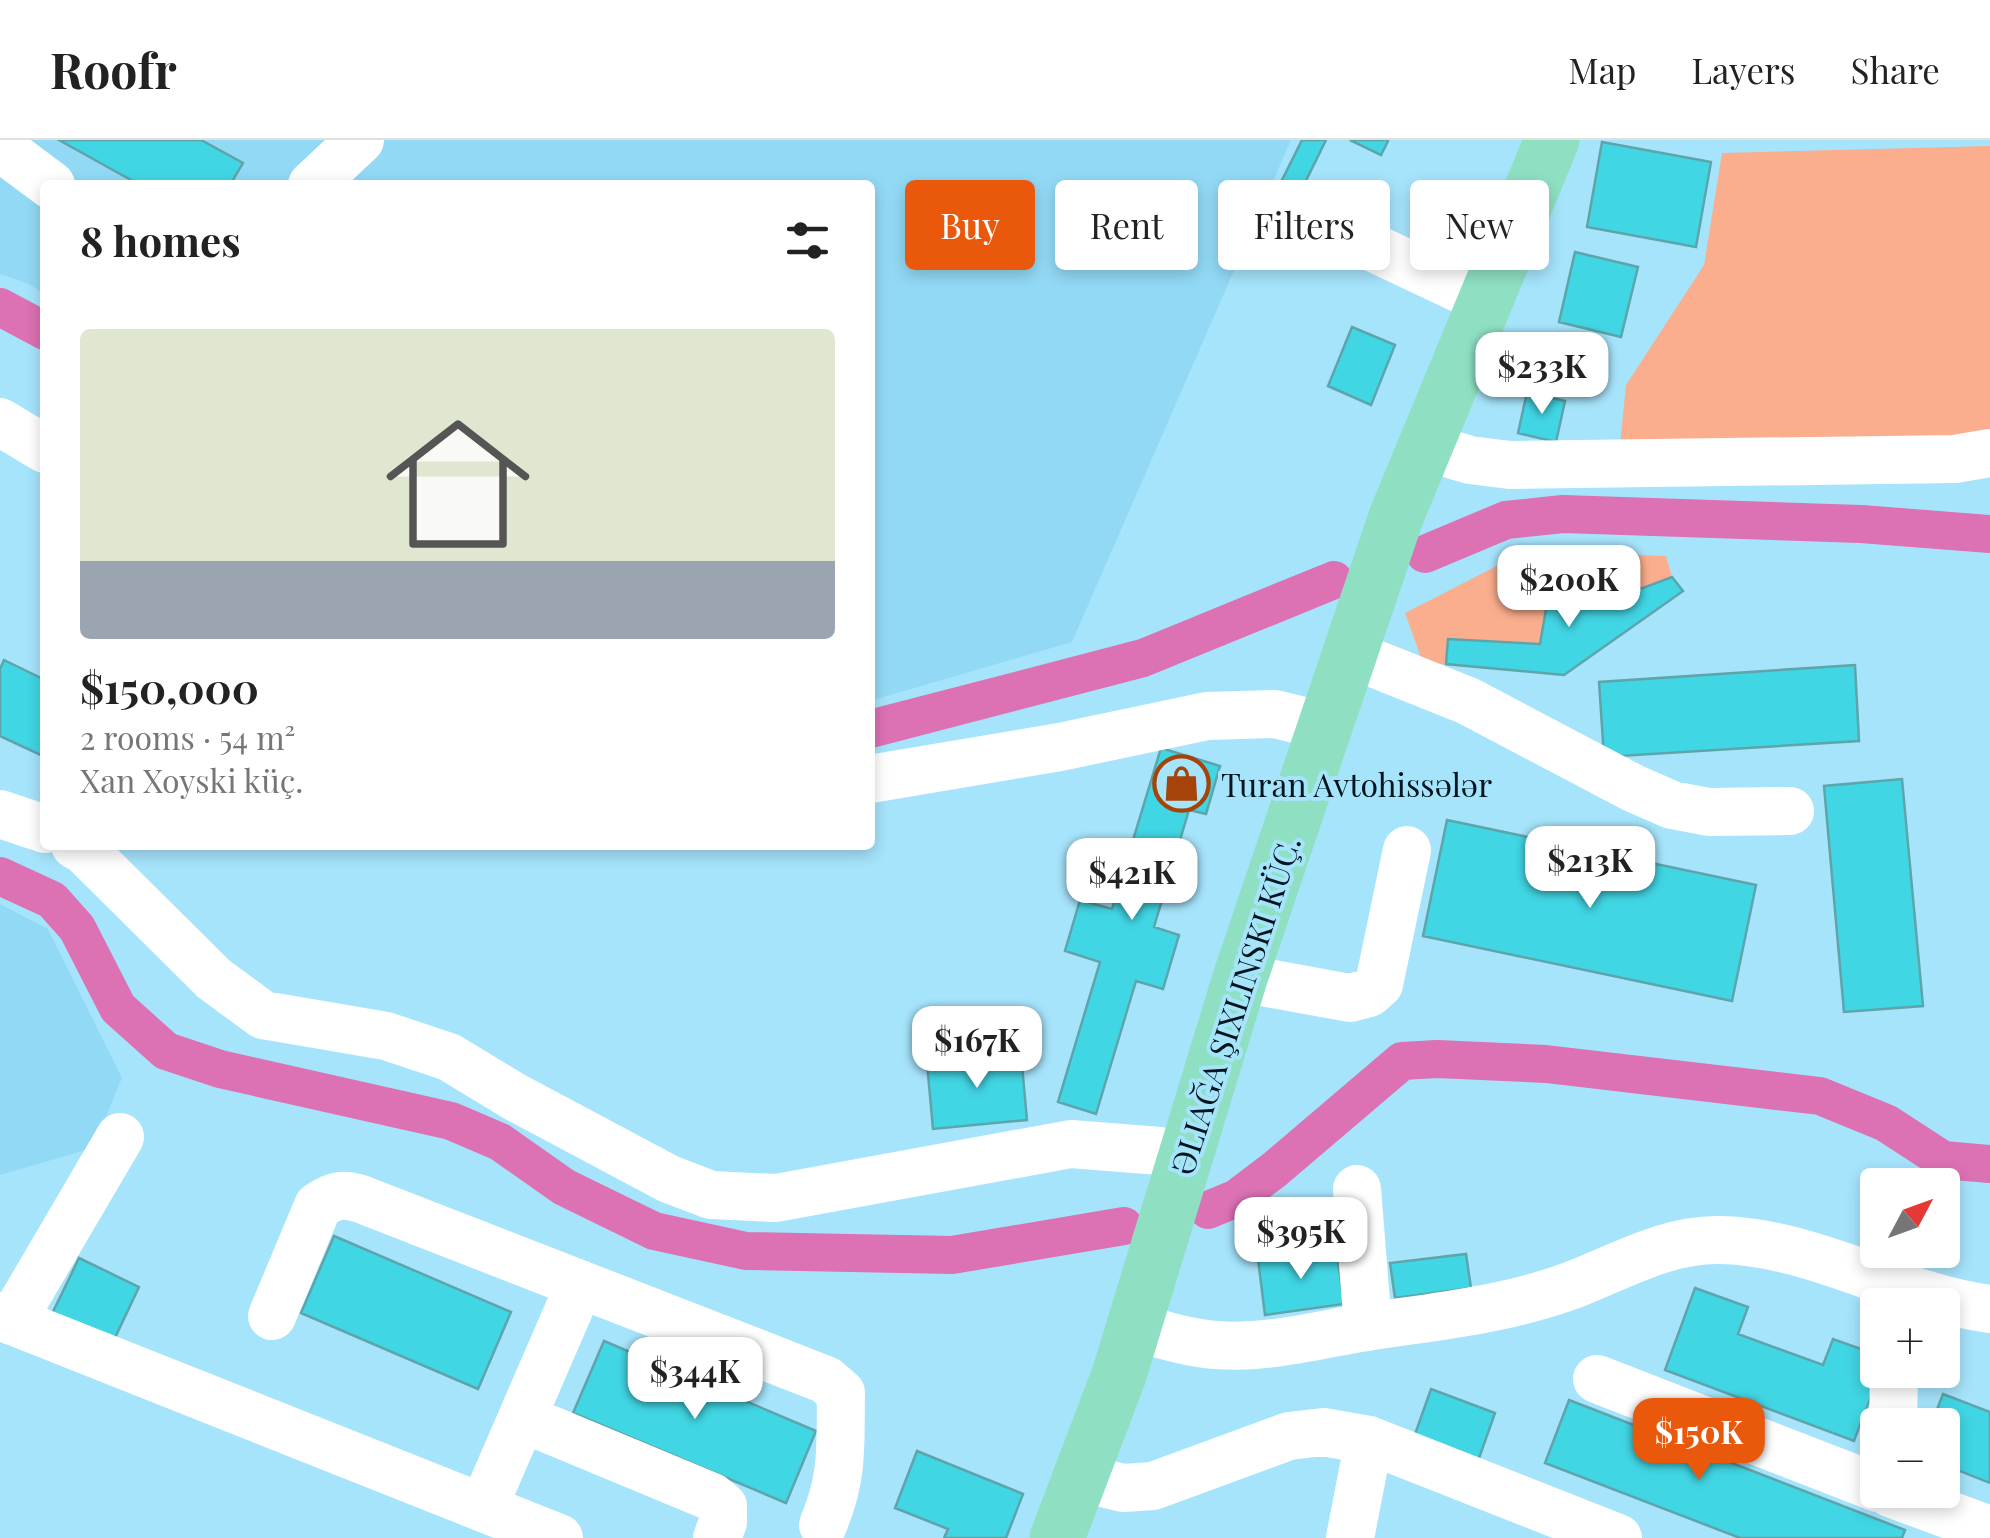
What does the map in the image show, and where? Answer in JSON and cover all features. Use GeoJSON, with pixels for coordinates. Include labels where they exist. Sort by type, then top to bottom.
{"type":"FeatureCollection","features":[{"type":"Feature","properties":{"kind":"main road"},"geometry":{"type":"LineString","coordinates":[[1057,1538],[1135,1326],[1240,978],[1348,653],[1423,446],[1552,140]]}},
{"type":"Feature","properties":{"kind":"street"},"geometry":{"type":"LineString","coordinates":[[317,180],[360,140]]}},
{"type":"Feature","properties":{"kind":"street"},"geometry":{"type":"LineString","coordinates":[[0,147],[45,180]]}},
{"type":"Feature","properties":{"kind":"street"},"geometry":{"type":"LineString","coordinates":[[1390,256],[1484,300]]}},
{"type":"Feature","properties":{"kind":"street"},"geometry":{"type":"LineString","coordinates":[[0,422],[40,446]]}},
{"type":"Feature","properties":{"kind":"street"},"geometry":{"type":"LineString","coordinates":[[1423,446],[1470,460],[1510,465],[1855,462],[1954,459],[1990,453]]}},
{"type":"Feature","properties":{"kind":"street"},"geometry":{"type":"LineString","coordinates":[[1348,653],[1468,701],[1632,788],[1672,805],[1708,812],[1790,810]]}},
{"type":"Feature","properties":{"kind":"street"},"geometry":{"type":"LineString","coordinates":[[875,778],[1060,748],[1206,716],[1274,714],[1324,726]]}},
{"type":"Feature","properties":{"kind":"street"},"geometry":{"type":"LineString","coordinates":[[0,814],[40,827]]}},
{"type":"Feature","properties":{"kind":"street"},"geometry":{"type":"LineString","coordinates":[[84,850],[214,979],[263,1015],[386,1036],[449,1057],[584,1134],[711,1195],[776,1198],[1072,1144],[1160,1151],[1184,1162]]}},
{"type":"Feature","properties":{"kind":"street"},"geometry":{"type":"LineString","coordinates":[[1240,978],[1350,998],[1369,993],[1379,984],[1406,850]]}},
{"type":"Feature","properties":{"kind":"street"},"geometry":{"type":"LineString","coordinates":[[120,1137],[6,1318],[559,1538]]}},
{"type":"Feature","properties":{"kind":"street"},"geometry":{"type":"LineString","coordinates":[[1357,1190],[1368,1327]]}},
{"type":"Feature","properties":{"kind":"street"},"geometry":{"type":"LineString","coordinates":[[272,1316],[318,1206],[332,1196],[345,1194],[826,1380],[840,1392],[840,1471],[837,1492],[823,1526]]}},
{"type":"Feature","properties":{"kind":"street"},"geometry":{"type":"LineString","coordinates":[[1135,1326],[1176,1340],[1217,1346],[1264,1344],[1495,1307],[1566,1287],[1685,1242],[1718,1240],[1773,1246],[1883,1288]]}},
{"type":"Feature","properties":{"kind":"street"},"geometry":{"type":"LineString","coordinates":[[483,1508],[580,1284]]}},
{"type":"Feature","properties":{"kind":"street"},"geometry":{"type":"LineString","coordinates":[[1960,1305],[1990,1309]]}},
{"type":"Feature","properties":{"kind":"street"},"geometry":{"type":"LineString","coordinates":[[1597,1379],[1860,1480]]}},
{"type":"Feature","properties":{"kind":"street"},"geometry":{"type":"LineString","coordinates":[[522,1418],[712,1497],[723,1506],[717,1538]]}},
{"type":"Feature","properties":{"kind":"street"},"geometry":{"type":"LineString","coordinates":[[1082,1478],[1138,1489],[1289,1436],[1323,1432],[1369,1440],[1618,1538]]}},
{"type":"Feature","properties":{"kind":"street"},"geometry":{"type":"LineString","coordinates":[[1350,1538],[1369,1440]]}},
{"type":"Feature","properties":{"kind":"street"},"geometry":{"type":"LineString","coordinates":[[1912,1508],[1939,1526],[1990,1530]]}},
{"type":"Feature","properties":{"kind":"shaded area"},"geometry":{"type":"Polygon","coordinates":[[[0,140],[1291,140],[1274,180],[1218,180],[1218,270],[1234,270],[1072,642],[875,700],[875,180],[40,180],[40,291],[0,274],[0,140]]]}},
{"type":"Feature","properties":{"kind":"shaded area"},"geometry":{"type":"Polygon","coordinates":[[[1990,146],[1990,441],[1620,445],[1626,385],[1704,265],[1722,153],[1990,146]]]}},
{"type":"Feature","properties":{"kind":"shaded area"},"geometry":{"type":"Polygon","coordinates":[[[1526,551],[1666,556],[1672,577],[1643,588],[1540,644],[1449,639],[1446,664],[1424,666],[1405,613],[1526,551]]]}},
{"type":"Feature","properties":{"kind":"shaded area"},"geometry":{"type":"Polygon","coordinates":[[[0,904],[48,929],[122,1078],[93,1148],[0,1175],[0,904]]]}},
{"type":"Feature","properties":{"kind":"building"},"geometry":{"type":"Polygon","coordinates":[[[59,140],[201,140],[243,163],[233,180],[131,180],[59,140]]]}},
{"type":"Feature","properties":{"kind":"building"},"geometry":{"type":"Polygon","coordinates":[[[1302,140],[1326,140],[1306,180],[1282,180],[1302,140]]]}},
{"type":"Feature","properties":{"kind":"building"},"geometry":{"type":"Polygon","coordinates":[[[1350,140],[1387,140],[1388,141],[1381,155],[1350,140]]]}},
{"type":"Feature","properties":{"kind":"building"},"geometry":{"type":"Polygon","coordinates":[[[1602,142],[1711,162],[1696,247],[1587,227],[1602,142]]]}},
{"type":"Feature","properties":{"kind":"building"},"geometry":{"type":"Polygon","coordinates":[[[1575,252],[1638,267],[1621,337],[1559,322],[1575,252]]]}},
{"type":"Feature","properties":{"kind":"building"},"geometry":{"type":"Polygon","coordinates":[[[1352,327],[1395,345],[1371,405],[1328,386],[1352,327]]]}},
{"type":"Feature","properties":{"kind":"building"},"geometry":{"type":"Polygon","coordinates":[[[1527,392],[1565,401],[1556,442],[1518,433],[1527,392]]]}},
{"type":"Feature","properties":{"kind":"building"},"geometry":{"type":"Polygon","coordinates":[[[1672,577],[1683,591],[1564,675],[1446,664],[1448,639],[1540,644],[1549,592],[1643,588],[1672,577]]]}},
{"type":"Feature","properties":{"kind":"building"},"geometry":{"type":"Polygon","coordinates":[[[4,660],[40,678],[40,755],[0,736],[0,669],[4,660]]]}},
{"type":"Feature","properties":{"kind":"building"},"geometry":{"type":"Polygon","coordinates":[[[1855,665],[1859,741],[1604,757],[1599,682],[1855,665]]]}},
{"type":"Feature","properties":{"kind":"building"},"geometry":{"type":"Polygon","coordinates":[[[1161,748],[1220,766],[1206,814],[1189,810],[1154,927],[1179,935],[1163,989],[1136,981],[1096,1114],[1058,1102],[1100,962],[1065,951],[1080,900],[1112,909],[1161,748]]]}},
{"type":"Feature","properties":{"kind":"building"},"geometry":{"type":"Polygon","coordinates":[[[1902,779],[1923,1006],[1844,1012],[1824,786],[1902,779]]]}},
{"type":"Feature","properties":{"kind":"building"},"geometry":{"type":"Polygon","coordinates":[[[1447,820],[1756,885],[1732,1001],[1423,936],[1447,820]]]}},
{"type":"Feature","properties":{"kind":"building"},"geometry":{"type":"Polygon","coordinates":[[[1021,1054],[1027,1120],[933,1129],[927,1063],[1021,1054]]]}},
{"type":"Feature","properties":{"kind":"building"},"geometry":{"type":"Polygon","coordinates":[[[334,1236],[511,1312],[478,1389],[301,1313],[334,1236]]]}},
{"type":"Feature","properties":{"kind":"building"},"geometry":{"type":"Polygon","coordinates":[[[1336,1248],[1344,1304],[1265,1315],[1258,1259],[1336,1248]]]}},
{"type":"Feature","properties":{"kind":"building"},"geometry":{"type":"Polygon","coordinates":[[[1466,1254],[1471,1288],[1395,1298],[1390,1263],[1466,1254]]]}},
{"type":"Feature","properties":{"kind":"building"},"geometry":{"type":"Polygon","coordinates":[[[79,1258],[139,1287],[112,1344],[51,1316],[79,1258]]]}},
{"type":"Feature","properties":{"kind":"building"},"geometry":{"type":"Polygon","coordinates":[[[1695,1288],[1748,1307],[1738,1334],[1823,1365],[1833,1339],[1860,1349],[1860,1388],[1874,1388],[1867,1408],[1860,1408],[1860,1425],[1854,1441],[1665,1370],[1695,1288]]]}},
{"type":"Feature","properties":{"kind":"building"},"geometry":{"type":"Polygon","coordinates":[[[604,1341],[816,1431],[786,1503],[573,1413],[604,1341]]]}},
{"type":"Feature","properties":{"kind":"building"},"geometry":{"type":"Polygon","coordinates":[[[1431,1389],[1495,1413],[1478,1461],[1414,1437],[1431,1389]]]}},
{"type":"Feature","properties":{"kind":"building"},"geometry":{"type":"Polygon","coordinates":[[[1943,1394],[1990,1412],[1990,1483],[1960,1471],[1960,1408],[1938,1408],[1943,1394]]]}},
{"type":"Feature","properties":{"kind":"building"},"geometry":{"type":"Polygon","coordinates":[[[1569,1400],[1905,1530],[1902,1538],[1740,1538],[1545,1463],[1569,1400]]]}},
{"type":"Feature","properties":{"kind":"building"},"geometry":{"type":"Polygon","coordinates":[[[917,1451],[1023,1494],[1006,1538],[944,1538],[948,1529],[895,1508],[917,1451]]]}},
{"type":"Feature","properties":{"kind":"waterway"},"geometry":{"type":"LineString","coordinates":[[0,307],[40,328]]}},
{"type":"Feature","properties":{"kind":"waterway"},"geometry":{"type":"LineString","coordinates":[[1425,554],[1506,520],[1563,514],[1861,524],[1990,534]]}},
{"type":"Feature","properties":{"kind":"waterway"},"geometry":{"type":"LineString","coordinates":[[875,728],[1143,658],[1334,580]]}},
{"type":"Feature","properties":{"kind":"waterway"},"geometry":{"type":"LineString","coordinates":[[0,876],[52,900],[77,928],[118,1008],[166,1051],[220,1069],[451,1121],[500,1142],[564,1187],[654,1231],[746,1251],[952,1255],[1124,1226]]}},
{"type":"Feature","properties":{"kind":"waterway"},"geometry":{"type":"LineString","coordinates":[[1208,1210],[1237,1198],[1274,1170],[1402,1061],[1546,1064],[1820,1096],[1886,1123],[1943,1160],[1990,1164]]}},
{"type":"Feature","properties":{"kind":"place","name":"Turan Avtohissələr"},"geometry":{"type":"Point","coordinates":[1182,783]}}]}
